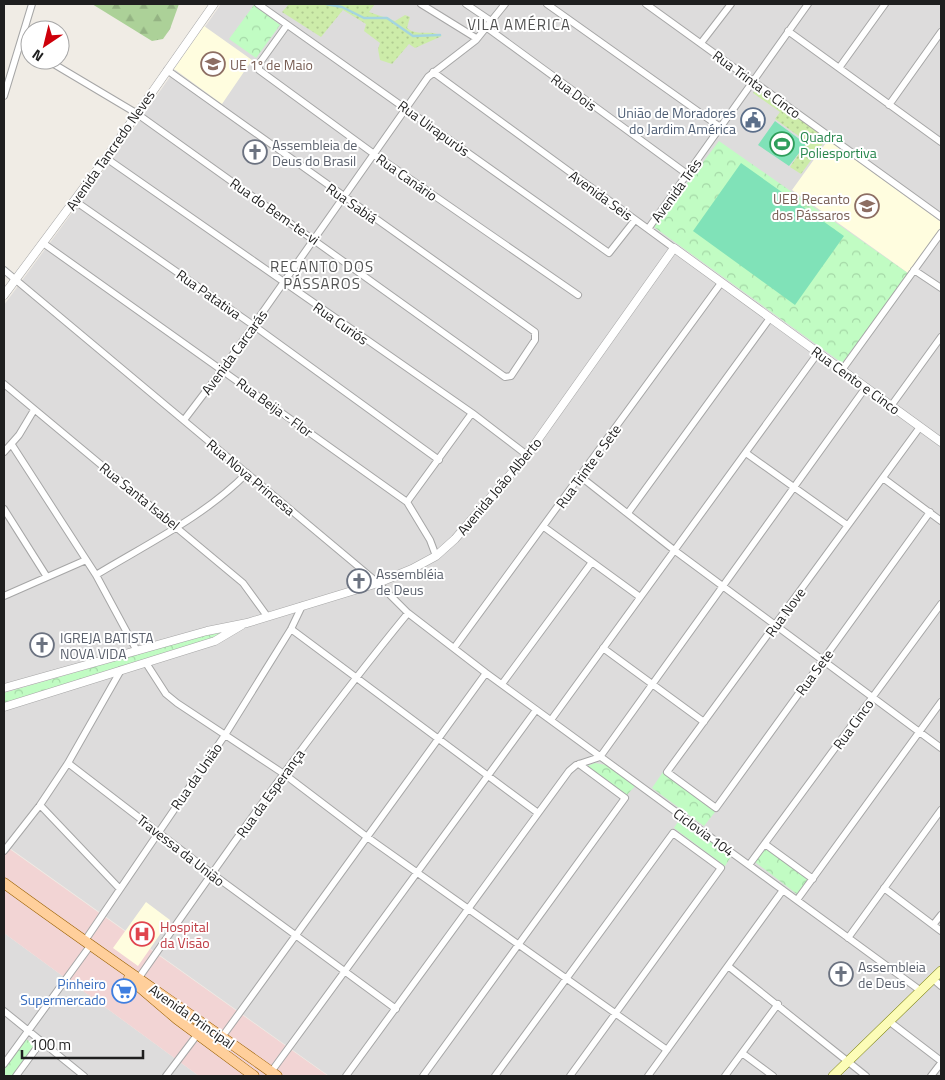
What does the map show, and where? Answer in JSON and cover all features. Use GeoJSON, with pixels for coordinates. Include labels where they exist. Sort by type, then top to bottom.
{"type":"FeatureCollection","features":[{"type":"Feature","properties":{"kind":"main road","name":"Avenida Principal"},"geometry":{"type":"LineString","coordinates":[[4,883],[106,958],[197,1035],[247,1074]]}},
{"type":"Feature","properties":{"kind":"main road","name":"Avenida Principal"},"geometry":{"type":"LineString","coordinates":[[106,958],[138,978],[274,1074]]}},
{"type":"Feature","properties":{"kind":"main road"},"geometry":{"type":"LineString","coordinates":[[834,1076],[941,971]]}},
{"type":"Feature","properties":{"kind":"street"},"geometry":{"type":"LineString","coordinates":[[27,20],[32,4]]}},
{"type":"Feature","properties":{"kind":"street","name":"Avenida Tancredo Neves"},"geometry":{"type":"LineString","coordinates":[[4,295],[106,158],[214,4]]}},
{"type":"Feature","properties":{"kind":"street","name":"Rua Uirapurύs"},"geometry":{"type":"LineString","coordinates":[[258,4],[406,107],[609,253],[635,220]]}},
{"type":"Feature","properties":{"kind":"street"},"geometry":{"type":"LineString","coordinates":[[421,4],[476,38]]}},
{"type":"Feature","properties":{"kind":"street"},"geometry":{"type":"LineString","coordinates":[[466,4],[491,21]]}},
{"type":"Feature","properties":{"kind":"street","name":"Avenida Carcarás"},"geometry":{"type":"LineString","coordinates":[[184,420],[222,370],[406,107],[433,72],[476,38],[506,4]]}},
{"type":"Feature","properties":{"kind":"street"},"geometry":{"type":"LineString","coordinates":[[547,4],[720,128]]}},
{"type":"Feature","properties":{"kind":"street"},"geometry":{"type":"LineString","coordinates":[[701,43],[731,4]]}},
{"type":"Feature","properties":{"kind":"street","name":"Avenida Três"},"geometry":{"type":"LineString","coordinates":[[648,229],[808,4]]}},
{"type":"Feature","properties":{"kind":"street"},"geometry":{"type":"LineString","coordinates":[[839,68],[885,4]]}},
{"type":"Feature","properties":{"kind":"street","name":"Rua Trinta e Cinco"},"geometry":{"type":"LineString","coordinates":[[651,5],[941,218]]}},
{"type":"Feature","properties":{"kind":"street","name":"Rua Canário"},"geometry":{"type":"LineString","coordinates":[[287,24],[259,64],[260,70],[374,154],[578,295]]}},
{"type":"Feature","properties":{"kind":"street","name":"Rua Dois"},"geometry":{"type":"LineString","coordinates":[[486,27],[687,174]]}},
{"type":"Feature","properties":{"kind":"street"},"geometry":{"type":"LineString","coordinates":[[788,31],[940,139]]}},
{"type":"Feature","properties":{"kind":"street"},"geometry":{"type":"LineString","coordinates":[[890,105],[941,32]]}},
{"type":"Feature","properties":{"kind":"street"},"geometry":{"type":"LineString","coordinates":[[4,96],[20,44]]}},
{"type":"Feature","properties":{"kind":"street","name":"Rua do Bem-te-vi"},"geometry":{"type":"LineString","coordinates":[[63,70],[136,114],[314,239],[505,377],[511,376]]}},
{"type":"Feature","properties":{"kind":"street","name":"Rua Sabiá"},"geometry":{"type":"LineString","coordinates":[[167,70],[535,332],[537,336],[511,376]]}},
{"type":"Feature","properties":{"kind":"street","name":"Avenida Seis"},"geometry":{"type":"LineString","coordinates":[[433,72],[770,318]]}},
{"type":"Feature","properties":{"kind":"street","name":"Rua Curiós"},"geometry":{"type":"LineString","coordinates":[[106,158],[472,413],[527,455]]}},
{"type":"Feature","properties":{"kind":"street","name":"Rua Patativa"},"geometry":{"type":"LineString","coordinates":[[74,201],[253,325],[439,460]]}},
{"type":"Feature","properties":{"kind":"street"},"geometry":{"type":"LineString","coordinates":[[842,370],[941,232]]}},
{"type":"Feature","properties":{"kind":"street","name":"Rua Beija - Flor"},"geometry":{"type":"LineString","coordinates":[[43,243],[407,502],[427,534],[436,556]]}},
{"type":"Feature","properties":{"kind":"street","name":"Avenida João Alberto"},"geometry":{"type":"LineString","coordinates":[[4,688],[207,631],[247,623],[378,583],[412,570],[436,556],[455,539],[527,455],[674,248]]}},
{"type":"Feature","properties":{"kind":"street","name":"Rua Nova Princesa"},"geometry":{"type":"LineString","coordinates":[[4,270],[378,583],[408,613],[486,673]]}},
{"type":"Feature","properties":{"kind":"street"},"geometry":{"type":"LineString","coordinates":[[914,270],[941,288]]}},
{"type":"Feature","properties":{"kind":"street","name":"Rua Trinte e Sete"},"geometry":{"type":"LineString","coordinates":[[454,648],[581,477],[721,283]]}},
{"type":"Feature","properties":{"kind":"street"},"geometry":{"type":"LineString","coordinates":[[628,513],[770,318]]}},
{"type":"Feature","properties":{"kind":"street","name":"Rua Cento e Cinco"},"geometry":{"type":"LineString","coordinates":[[770,318],[941,442]]}},
{"type":"Feature","properties":{"kind":"street"},"geometry":{"type":"LineString","coordinates":[[891,406],[941,337]]}},
{"type":"Feature","properties":{"kind":"street"},"geometry":{"type":"LineString","coordinates":[[551,720],[818,353]]}},
{"type":"Feature","properties":{"kind":"street","name":"Rua Santa Isabel"},"geometry":{"type":"LineString","coordinates":[[4,384],[243,583],[267,616]]}},
{"type":"Feature","properties":{"kind":"street"},"geometry":{"type":"LineString","coordinates":[[346,1076],[569,771],[579,764],[600,757],[866,387]]}},
{"type":"Feature","properties":{"kind":"street"},"geometry":{"type":"LineString","coordinates":[[4,452],[12,445],[34,410]]}},
{"type":"Feature","properties":{"kind":"street"},"geometry":{"type":"LineString","coordinates":[[407,502],[472,413]]}},
{"type":"Feature","properties":{"kind":"street","name":"Rua Nove"},"geometry":{"type":"LineString","coordinates":[[692,790],[667,772],[920,427]]}},
{"type":"Feature","properties":{"kind":"street"},"geometry":{"type":"LineString","coordinates":[[12,445],[96,575],[137,652]]}},
{"type":"Feature","properties":{"kind":"street"},"geometry":{"type":"LineString","coordinates":[[746,453],[848,525]]}},
{"type":"Feature","properties":{"kind":"street"},"geometry":{"type":"LineString","coordinates":[[96,575],[232,489],[247,473]]}},
{"type":"Feature","properties":{"kind":"street"},"geometry":{"type":"LineString","coordinates":[[581,477],[674,550],[941,748]]}},
{"type":"Feature","properties":{"kind":"street"},"geometry":{"type":"LineString","coordinates":[[882,478],[941,521]]}},
{"type":"Feature","properties":{"kind":"street"},"geometry":{"type":"LineString","coordinates":[[4,509],[47,577]]}},
{"type":"Feature","properties":{"kind":"street","name":"Rua Sete"},"geometry":{"type":"LineString","coordinates":[[692,790],[716,808],[930,512]]}},
{"type":"Feature","properties":{"kind":"street"},"geometry":{"type":"LineString","coordinates":[[544,527],[640,597]]}},
{"type":"Feature","properties":{"kind":"street"},"geometry":{"type":"LineString","coordinates":[[4,596],[86,560]]}},
{"type":"Feature","properties":{"kind":"street"},"geometry":{"type":"LineString","coordinates":[[502,684],[592,562]]}},
{"type":"Feature","properties":{"kind":"street","name":"Rua Cinco"},"geometry":{"type":"LineString","coordinates":[[749,866],[941,604]]}},
{"type":"Feature","properties":{"kind":"street","name":"Rua da União"},"geometry":{"type":"LineString","coordinates":[[4,1064],[87,944],[119,888],[225,735],[292,629],[302,606]]}},
{"type":"Feature","properties":{"kind":"street","name":"Rua da Esperança"},"geometry":{"type":"LineString","coordinates":[[138,978],[211,873],[355,677],[408,613]]}},
{"type":"Feature","properties":{"kind":"street","name":"Avenida João Alberto"},"geometry":{"type":"LineString","coordinates":[[4,707],[215,641],[247,623]]}},
{"type":"Feature","properties":{"kind":"street"},"geometry":{"type":"LineString","coordinates":[[292,629],[538,813]]}},
{"type":"Feature","properties":{"kind":"street"},"geometry":{"type":"LineString","coordinates":[[603,648],[704,722]]}},
{"type":"Feature","properties":{"kind":"street"},"geometry":{"type":"LineString","coordinates":[[146,663],[166,694],[177,703],[284,774],[367,837],[667,1050]]}},
{"type":"Feature","properties":{"kind":"street"},"geometry":{"type":"LineString","coordinates":[[4,851],[40,805],[68,763],[120,670]]}},
{"type":"Feature","properties":{"kind":"street"},"geometry":{"type":"LineString","coordinates":[[222,1037],[486,673]]}},
{"type":"Feature","properties":{"kind":"street","name":"Ciclovia 104"},"geometry":{"type":"LineString","coordinates":[[486,673],[921,991]]}},
{"type":"Feature","properties":{"kind":"street"},"geometry":{"type":"LineString","coordinates":[[797,900],[941,702]]}},
{"type":"Feature","properties":{"kind":"street"},"geometry":{"type":"LineString","coordinates":[[274,1074],[344,971],[536,710]]}},
{"type":"Feature","properties":{"kind":"street","name":"Travessa da União"},"geometry":{"type":"LineString","coordinates":[[68,763],[211,873],[396,1009]]}},
{"type":"Feature","properties":{"kind":"street"},"geometry":{"type":"LineString","coordinates":[[422,1076],[625,798],[579,764]]}},
{"type":"Feature","properties":{"kind":"street"},"geometry":{"type":"LineString","coordinates":[[40,805],[119,888]]}},
{"type":"Feature","properties":{"kind":"street"},"geometry":{"type":"LineString","coordinates":[[848,938],[941,810]]}},
{"type":"Feature","properties":{"kind":"street"},"geometry":{"type":"LineString","coordinates":[[495,1076],[673,833],[722,868],[570,1076]]}},
{"type":"Feature","properties":{"kind":"street"},"geometry":{"type":"LineString","coordinates":[[765,844],[813,879]]}},
{"type":"Feature","properties":{"kind":"street"},"geometry":{"type":"LineString","coordinates":[[884,888],[941,931]]}},
{"type":"Feature","properties":{"kind":"street"},"geometry":{"type":"LineString","coordinates":[[648,1076],[783,890]]}},
{"type":"Feature","properties":{"kind":"street"},"geometry":{"type":"LineString","coordinates":[[933,925],[941,915]]}},
{"type":"Feature","properties":{"kind":"street"},"geometry":{"type":"LineString","coordinates":[[728,966],[866,1076]]}},
{"type":"Feature","properties":{"kind":"street"},"geometry":{"type":"LineString","coordinates":[[933,979],[941,986]]}},
{"type":"Feature","properties":{"kind":"street"},"geometry":{"type":"LineString","coordinates":[[726,1076],[778,1004]]}},
{"type":"Feature","properties":{"kind":"street"},"geometry":{"type":"LineString","coordinates":[[4,1011],[84,1076]]}},
{"type":"Feature","properties":{"kind":"street"},"geometry":{"type":"LineString","coordinates":[[890,1022],[941,1062],[931,1076]]}},
{"type":"Feature","properties":{"kind":"street"},"geometry":{"type":"LineString","coordinates":[[166,1076],[197,1035]]}},
{"type":"Feature","properties":{"kind":"street"},"geometry":{"type":"LineString","coordinates":[[16,1076],[41,1042]]}},
{"type":"Feature","properties":{"kind":"street"},"geometry":{"type":"LineString","coordinates":[[742,1053],[773,1076]]}},
{"type":"Feature","properties":{"kind":"shaded area"},"geometry":{"type":"Polygon","coordinates":[[[221,4],[941,4],[941,1076],[329,1076],[4,844],[4,305],[130,134],[221,4]]]}},
{"type":"Feature","properties":{"kind":"shaded area","name":"UE 1º de Maio"},"geometry":{"type":"Polygon","coordinates":[[[204,26],[252,60],[222,104],[174,69],[204,26]]]}},
{"type":"Feature","properties":{"kind":"shaded area","name":"UEB Recanto dos Pássaros"},"geometry":{"type":"Polygon","coordinates":[[[828,140],[941,222],[941,227],[908,273],[792,190],[828,140]]]}},
{"type":"Feature","properties":{"kind":"shaded area"},"geometry":{"type":"Polygon","coordinates":[[[4,845],[328,1076],[199,1076],[4,933],[4,845]]]}},
{"type":"Feature","properties":{"kind":"shaded area","name":"Hospital da Visão"},"geometry":{"type":"Polygon","coordinates":[[[146,902],[170,920],[138,966],[113,948],[146,902]]]}},
{"type":"Feature","properties":{"kind":"shaded area"},"geometry":{"type":"Polygon","coordinates":[[[4,933],[199,1076],[4,1076],[4,933]]]}},
{"type":"Feature","properties":{"kind":"green space"},"geometry":{"type":"Polygon","coordinates":[[[92,4],[179,4],[170,29],[163,39],[152,41],[92,4]]]}},
{"type":"Feature","properties":{"kind":"green space"},"geometry":{"type":"Polygon","coordinates":[[[289,4],[375,4],[369,12],[395,21],[405,15],[410,17],[407,28],[411,31],[433,33],[442,36],[415,48],[409,44],[392,64],[380,60],[378,49],[380,43],[364,31],[366,24],[343,10],[321,37],[282,12],[289,4]]]}},
{"type":"Feature","properties":{"kind":"green space"},"geometry":{"type":"Polygon","coordinates":[[[254,5],[280,25],[256,58],[229,39],[254,5]]]}},
{"type":"Feature","properties":{"kind":"green space"},"geometry":{"type":"Polygon","coordinates":[[[756,89],[827,138],[801,174],[790,167],[807,142],[775,119],[780,112],[753,93],[756,89]]]}},
{"type":"Feature","properties":{"kind":"green space","name":"Quadra Poliesportiva"},"geometry":{"type":"Polygon","coordinates":[[[775,121],[806,144],[789,166],[758,145],[775,121]]]}},
{"type":"Feature","properties":{"kind":"green space"},"geometry":{"type":"Polygon","coordinates":[[[719,141],[909,274],[842,363],[654,227],[719,141]]]}},
{"type":"Feature","properties":{"kind":"green space"},"geometry":{"type":"Polygon","coordinates":[[[741,163],[844,236],[795,305],[693,231],[741,163]]]}},
{"type":"Feature","properties":{"kind":"green space"},"geometry":{"type":"Polygon","coordinates":[[[235,626],[212,638],[4,704],[4,693],[235,626]]]}},
{"type":"Feature","properties":{"kind":"green space"},"geometry":{"type":"Polygon","coordinates":[[[595,763],[606,765],[635,786],[627,795],[587,766],[595,763]]]}},
{"type":"Feature","properties":{"kind":"green space"},"geometry":{"type":"Polygon","coordinates":[[[663,772],[715,812],[704,826],[652,788],[663,772]]]}},
{"type":"Feature","properties":{"kind":"green space"},"geometry":{"type":"Polygon","coordinates":[[[681,817],[732,855],[725,866],[674,828],[681,817]]]}},
{"type":"Feature","properties":{"kind":"green space"},"geometry":{"type":"Polygon","coordinates":[[[765,848],[808,880],[798,895],[755,862],[765,848]]]}},
{"type":"Feature","properties":{"kind":"green space"},"geometry":{"type":"Polygon","coordinates":[[[26,1039],[35,1045],[12,1076],[4,1076],[4,1070],[26,1039]]]}},
{"type":"Feature","properties":{"kind":"waterway"},"geometry":{"type":"LineString","coordinates":[[326,4],[342,7],[364,18],[387,18],[413,36],[440,35]]}},
{"type":"Feature","properties":{"kind":"place","name":"UE 1º de Maio"},"geometry":{"type":"Point","coordinates":[213,64]}},
{"type":"Feature","properties":{"kind":"place","name":"União de Moradores do Jardim América"},"geometry":{"type":"Point","coordinates":[753,120]}},
{"type":"Feature","properties":{"kind":"place","name":"Quadra Poliesportiva"},"geometry":{"type":"Point","coordinates":[782,144]}},
{"type":"Feature","properties":{"kind":"place","name":"Assembleia de Deus do Brasil"},"geometry":{"type":"Point","coordinates":[255,152]}},
{"type":"Feature","properties":{"kind":"place","name":"UEB Recanto dos Pássaros"},"geometry":{"type":"Point","coordinates":[867,206]}},
{"type":"Feature","properties":{"kind":"place","name":"Assembléia de Deus"},"geometry":{"type":"Point","coordinates":[359,581]}},
{"type":"Feature","properties":{"kind":"place","name":"IGREJA BATISTA NOVA VIDA"},"geometry":{"type":"Point","coordinates":[42,645]}},
{"type":"Feature","properties":{"kind":"place","name":"Hospital da Visão"},"geometry":{"type":"Point","coordinates":[142,934]}},
{"type":"Feature","properties":{"kind":"place","name":"Assembleia de Deus"},"geometry":{"type":"Point","coordinates":[841,974]}},
{"type":"Feature","properties":{"kind":"place","name":"Pinheiro Supermercado"},"geometry":{"type":"Point","coordinates":[124,991]}},
{"type":"Feature","properties":{"kind":"district","name":"VILA AMÉRICA"},"geometry":{"type":"Point","coordinates":[519,24]}},
{"type":"Feature","properties":{"kind":"district","name":"RECANTO DOS PÁSSAROS"},"geometry":{"type":"Point","coordinates":[322,274]}}]}
